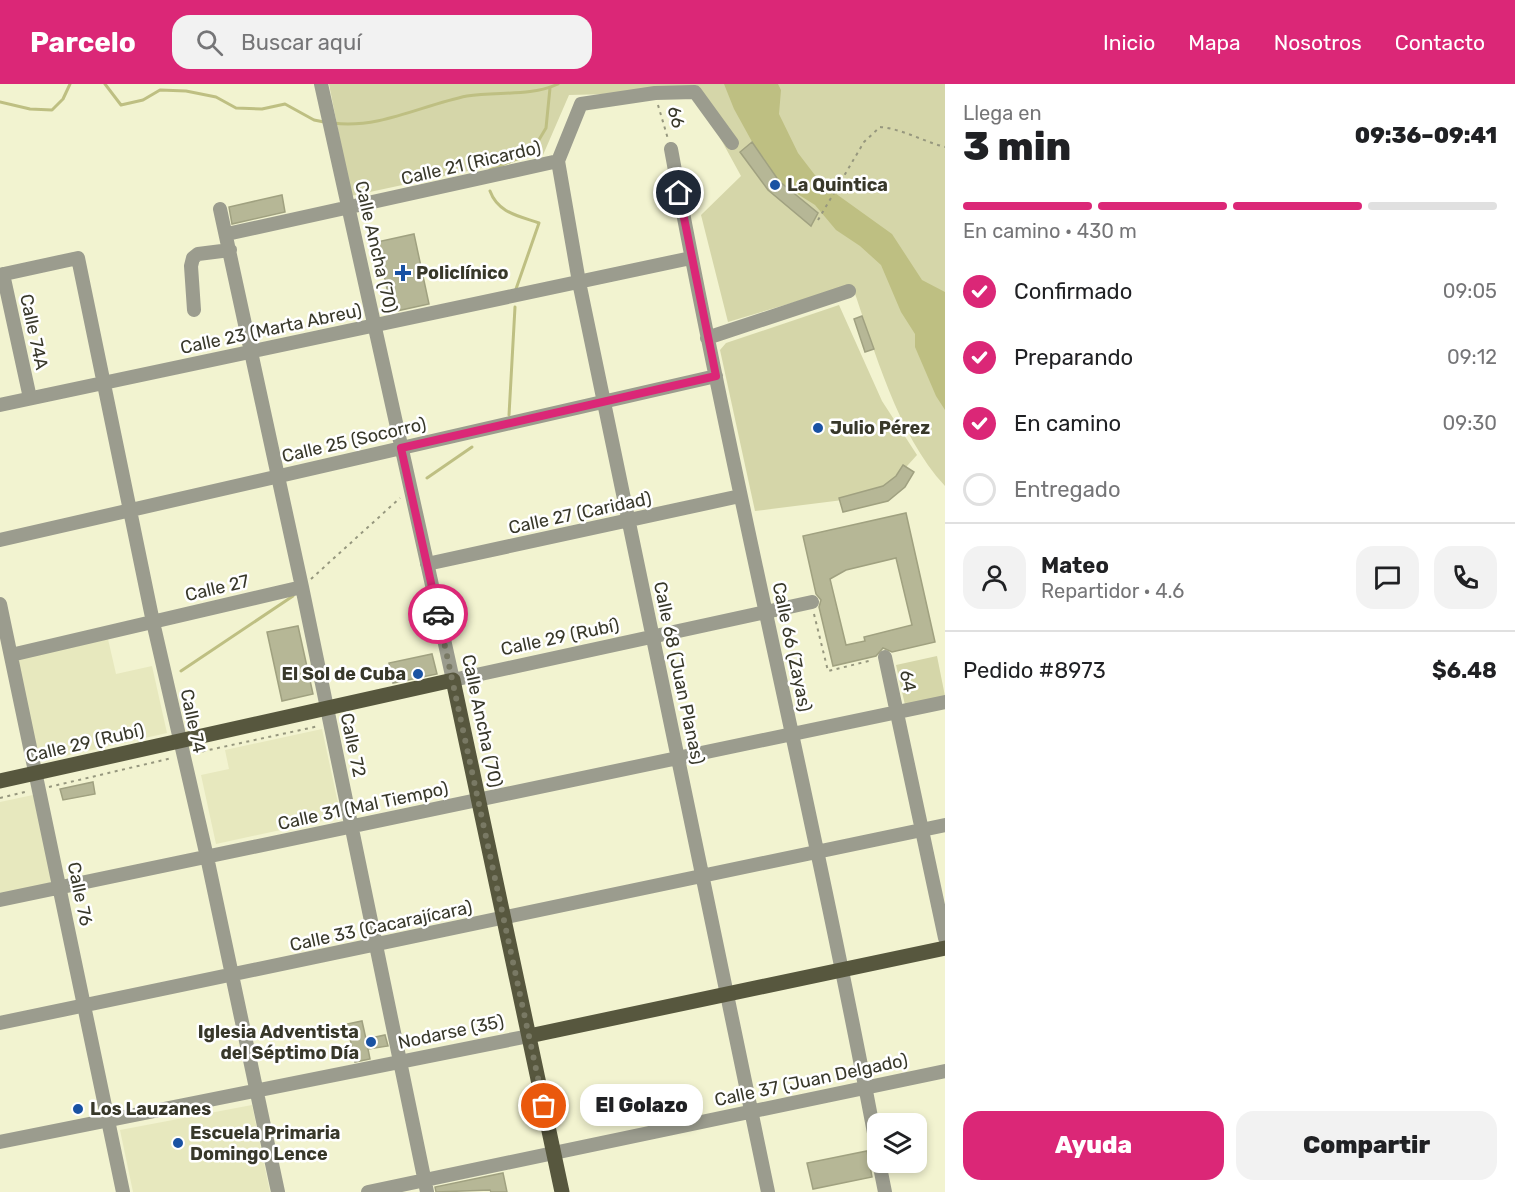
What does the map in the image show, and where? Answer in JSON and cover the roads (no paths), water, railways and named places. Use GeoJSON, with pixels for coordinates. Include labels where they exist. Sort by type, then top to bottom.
{"type":"FeatureCollection","features":[{"type":"Feature","properties":{"kind":"main road","name":"Calle 29 (Rubí)"},"geometry":{"type":"LineString","coordinates":[[0,782],[181,749],[329,716],[453,680]]}},
{"type":"Feature","properties":{"kind":"main road","name":"Calle Ancha (70)"},"geometry":{"type":"LineString","coordinates":[[453,680],[562,1192]]}},
{"type":"Feature","properties":{"kind":"main road","name":"Nodarse (35)"},"geometry":{"type":"LineString","coordinates":[[529,1036],[945,948]]}},
{"type":"Feature","properties":{"kind":"street","name":"Calle Ancha (70)"},"geometry":{"type":"LineString","coordinates":[[322,90],[453,680]]}},
{"type":"Feature","properties":{"kind":"street","name":"Calle 21 (Ricardo)"},"geometry":{"type":"LineString","coordinates":[[227,234],[558,161],[581,104],[655,93],[695,92],[732,143]]}},
{"type":"Feature","properties":{"kind":"street","name":"Calle 66 (Zayas)"},"geometry":{"type":"LineString","coordinates":[[671,149],[707,338],[819,852],[870,1113]]}},
{"type":"Feature","properties":{"kind":"street","name":"Calle 68 (Juan Planas)"},"geometry":{"type":"LineString","coordinates":[[558,161],[579,282],[768,1192]]}},
{"type":"Feature","properties":{"kind":"street","name":"Calle 72"},"geometry":{"type":"LineString","coordinates":[[220,209],[253,351],[426,1186]]}},
{"type":"Feature","properties":{"kind":"street"},"geometry":{"type":"LineString","coordinates":[[194,310],[191,266],[193,258],[198,254],[230,250]]}},
{"type":"Feature","properties":{"kind":"street","name":"Calle 74"},"geometry":{"type":"LineString","coordinates":[[2,275],[78,258],[153,622],[207,857],[255,1093],[278,1192]]}},
{"type":"Feature","properties":{"kind":"street","name":"Calle 23 (Marta Abreu)"},"geometry":{"type":"LineString","coordinates":[[0,405],[691,258]]}},
{"type":"Feature","properties":{"kind":"street","name":"Calle 74A"},"geometry":{"type":"LineString","coordinates":[[2,275],[30,398]]}},
{"type":"Feature","properties":{"kind":"street"},"geometry":{"type":"LineString","coordinates":[[707,338],[849,291]]}},
{"type":"Feature","properties":{"kind":"street","name":"Calle 25 (Socorro)"},"geometry":{"type":"LineString","coordinates":[[0,540],[716,376]]}},
{"type":"Feature","properties":{"kind":"street","name":"Calle 27 (Caridad)"},"geometry":{"type":"LineString","coordinates":[[427,564],[740,496]]}},
{"type":"Feature","properties":{"kind":"street","name":"Calle 27"},"geometry":{"type":"LineString","coordinates":[[11,655],[302,587]]}},
{"type":"Feature","properties":{"kind":"street","name":"Calle 29 (Rubí)"},"geometry":{"type":"LineString","coordinates":[[453,680],[812,602]]}},
{"type":"Feature","properties":{"kind":"street","name":"Calle 76"},"geometry":{"type":"LineString","coordinates":[[0,604],[123,1192]]}},
{"type":"Feature","properties":{"kind":"street","name":"64"},"geometry":{"type":"LineString","coordinates":[[885,657],[945,938]]}},
{"type":"Feature","properties":{"kind":"street","name":"Calle 31 (Mal Tiempo)"},"geometry":{"type":"LineString","coordinates":[[0,900],[678,760],[945,702]]}},
{"type":"Feature","properties":{"kind":"street","name":"Calle 33 (Cacarajícara)"},"geometry":{"type":"LineString","coordinates":[[0,1023],[945,825]]}},
{"type":"Feature","properties":{"kind":"street","name":"Nodarse (35)"},"geometry":{"type":"LineString","coordinates":[[0,1142],[255,1093],[529,1036]]}},
{"type":"Feature","properties":{"kind":"street","name":"Calle 37 (Juan Delgado)"},"geometry":{"type":"LineString","coordinates":[[368,1192],[426,1186],[553,1153],[945,1071]]}},
{"type":"Feature","properties":{"kind":"street"},"geometry":{"type":"LineString","coordinates":[[881,1173],[885,1192]]}},
{"type":"Feature","properties":{"kind":"waterway"},"geometry":{"type":"LineString","coordinates":[[0,102],[30,109],[52,110],[63,99],[70,84]]}},
{"type":"Feature","properties":{"kind":"waterway"},"geometry":{"type":"LineString","coordinates":[[105,84],[121,105],[143,100],[160,90],[186,91],[216,97],[236,108],[262,109],[285,104],[314,120],[324,122]]}},
{"type":"Feature","properties":{"kind":"waterway"},"geometry":{"type":"LineString","coordinates":[[333,123],[367,123],[467,96],[536,91],[558,84]]}},
{"type":"Feature","properties":{"kind":"waterway"},"geometry":{"type":"LineString","coordinates":[[490,170],[531,153],[546,128],[550,88]]}},
{"type":"Feature","properties":{"kind":"waterway"},"geometry":{"type":"LineString","coordinates":[[490,191],[504,209],[539,223],[516,289]]}},
{"type":"Feature","properties":{"kind":"waterway"},"geometry":{"type":"LineString","coordinates":[[509,415],[515,307]]}},
{"type":"Feature","properties":{"kind":"waterway"},"geometry":{"type":"LineString","coordinates":[[427,478],[472,447]]}},
{"type":"Feature","properties":{"kind":"waterway"},"geometry":{"type":"LineString","coordinates":[[181,671],[293,596]]}},
{"type":"Feature","properties":{"kind":"place","name":"La Quintica"},"geometry":{"type":"Point","coordinates":[775,185]}},
{"type":"Feature","properties":{"kind":"place","name":"Policlínico"},"geometry":{"type":"Point","coordinates":[403,273]}},
{"type":"Feature","properties":{"kind":"place","name":"Julio Pérez"},"geometry":{"type":"Point","coordinates":[818,428]}},
{"type":"Feature","properties":{"kind":"place","name":"El Sol de Cuba"},"geometry":{"type":"Point","coordinates":[418,674]}},
{"type":"Feature","properties":{"kind":"place","name":"Iglesia Adventista del Séptimo Día"},"geometry":{"type":"Point","coordinates":[371,1042]}},
{"type":"Feature","properties":{"kind":"place","name":"El Golazo"},"geometry":{"type":"Point","coordinates":[544,1106]}},
{"type":"Feature","properties":{"kind":"place","name":"Los Lauzanes"},"geometry":{"type":"Point","coordinates":[78,1109]}},
{"type":"Feature","properties":{"kind":"place","name":"Escuela Primaria Domingo Lence"},"geometry":{"type":"Point","coordinates":[178,1143]}}]}
